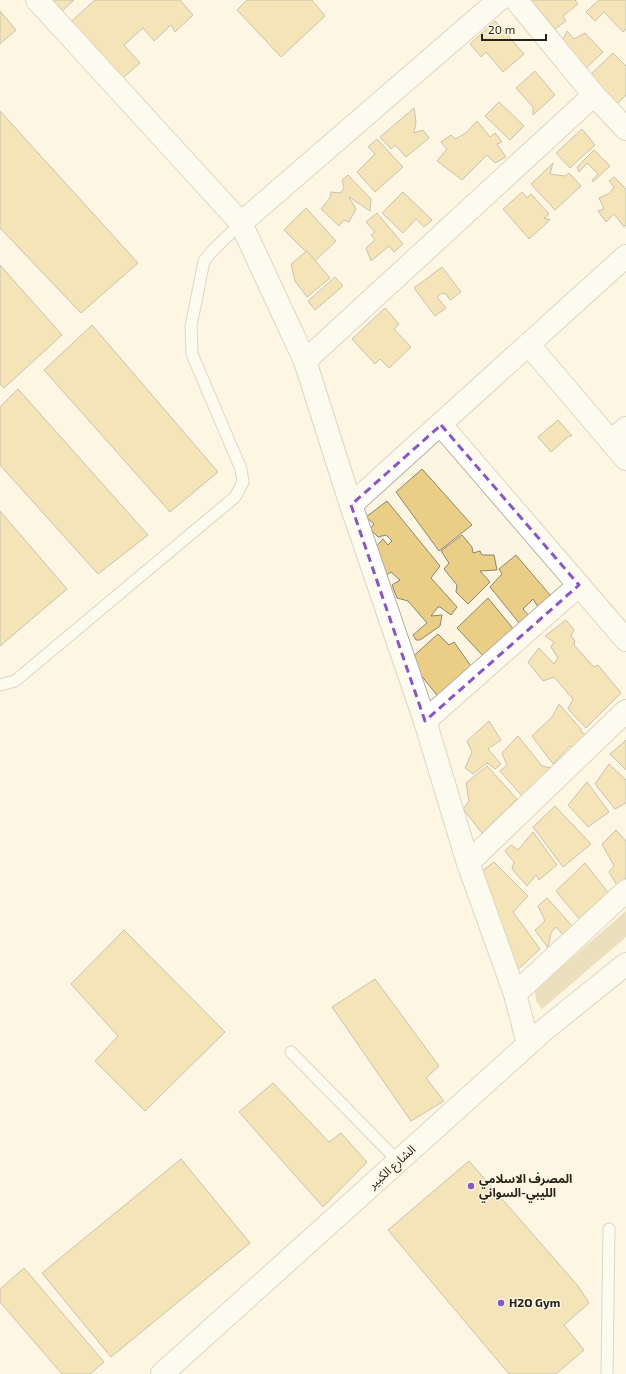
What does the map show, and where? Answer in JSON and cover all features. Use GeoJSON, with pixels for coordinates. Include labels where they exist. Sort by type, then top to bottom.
{"type":"FeatureCollection","features":[{"type":"Feature","properties":{"kind":"street"},"geometry":{"type":"LineString","coordinates":[[37,0],[242,223],[305,361],[351,505],[425,721],[468,863],[515,994],[528,1044]]}},
{"type":"Feature","properties":{"kind":"street"},"geometry":{"type":"LineString","coordinates":[[242,223],[499,0]]}},
{"type":"Feature","properties":{"kind":"street"},"geometry":{"type":"LineString","coordinates":[[516,0],[594,95],[626,129]]}},
{"type":"Feature","properties":{"kind":"street"},"geometry":{"type":"LineString","coordinates":[[305,361],[594,95]]}},
{"type":"Feature","properties":{"kind":"street"},"geometry":{"type":"LineString","coordinates":[[351,505],[626,256]]}},
{"type":"Feature","properties":{"kind":"street"},"geometry":{"type":"LineString","coordinates":[[529,345],[618,435],[626,459]]}},
{"type":"Feature","properties":{"kind":"street"},"geometry":{"type":"LineString","coordinates":[[441,425],[580,584],[626,640]]}},
{"type":"Feature","properties":{"kind":"street"},"geometry":{"type":"LineString","coordinates":[[425,721],[580,584]]}},
{"type":"Feature","properties":{"kind":"street"},"geometry":{"type":"LineString","coordinates":[[468,863],[626,711]]}},
{"type":"Feature","properties":{"kind":"street"},"geometry":{"type":"LineString","coordinates":[[515,994],[626,891]]}},
{"type":"Feature","properties":{"kind":"street","name":"الشارع الكبير"},"geometry":{"type":"LineString","coordinates":[[162,1374],[528,1044],[626,964]]}},
{"type":"Feature","properties":{"kind":"lane"},"geometry":{"type":"LineString","coordinates":[[0,685],[15,682],[235,497],[242,482],[241,469],[192,354],[191,326],[204,261],[213,250],[242,223]]}},
{"type":"Feature","properties":{"kind":"lane"},"geometry":{"type":"LineString","coordinates":[[290,1052],[398,1162]]}},
{"type":"Feature","properties":{"kind":"lane"},"geometry":{"type":"LineString","coordinates":[[607,1374],[609,1229]]}},
{"type":"Feature","properties":{"kind":"highlighted area"},"geometry":{"type":"Polygon","coordinates":[[[441,425],[579,585],[425,721],[351,505],[441,425]]]}},
{"type":"Feature","properties":{"kind":"shaded area"},"geometry":{"type":"Polygon","coordinates":[[[626,911],[626,937],[542,1009],[536,1001],[535,990],[626,911]]]}},
{"type":"Feature","properties":{"kind":"building"},"geometry":{"type":"Polygon","coordinates":[[[51,0],[74,0],[62,11],[51,0]]]}},
{"type":"Feature","properties":{"kind":"building"},"geometry":{"type":"Polygon","coordinates":[[[95,0],[180,0],[193,15],[175,32],[171,25],[154,41],[143,28],[124,45],[140,63],[117,83],[66,26],[95,0]]]}},
{"type":"Feature","properties":{"kind":"building"},"geometry":{"type":"Polygon","coordinates":[[[247,0],[312,0],[325,16],[281,57],[237,10],[247,0]]]}},
{"type":"Feature","properties":{"kind":"building"},"geometry":{"type":"Polygon","coordinates":[[[531,0],[575,0],[578,4],[563,16],[566,21],[555,29],[531,0]]]}},
{"type":"Feature","properties":{"kind":"building"},"geometry":{"type":"Polygon","coordinates":[[[599,0],[626,0],[626,29],[623,32],[604,12],[595,21],[586,12],[599,0]]]}},
{"type":"Feature","properties":{"kind":"building"},"geometry":{"type":"Polygon","coordinates":[[[0,11],[16,30],[0,44],[0,11]]]}},
{"type":"Feature","properties":{"kind":"building"},"geometry":{"type":"Polygon","coordinates":[[[495,21],[524,54],[503,72],[486,52],[481,57],[470,44],[495,21]]]}},
{"type":"Feature","properties":{"kind":"building"},"geometry":{"type":"Polygon","coordinates":[[[567,31],[574,39],[585,33],[603,52],[583,71],[560,46],[567,31]]]}},
{"type":"Feature","properties":{"kind":"building"},"geometry":{"type":"Polygon","coordinates":[[[613,53],[626,66],[626,95],[616,105],[589,76],[613,53]]]}},
{"type":"Feature","properties":{"kind":"building"},"geometry":{"type":"Polygon","coordinates":[[[535,71],[555,95],[533,115],[533,107],[516,88],[535,71]]]}},
{"type":"Feature","properties":{"kind":"building"},"geometry":{"type":"Polygon","coordinates":[[[499,102],[524,126],[510,140],[485,116],[499,102]]]}},
{"type":"Feature","properties":{"kind":"building"},"geometry":{"type":"Polygon","coordinates":[[[414,108],[416,122],[414,133],[423,130],[429,138],[406,157],[395,145],[391,149],[380,137],[414,108]]]}},
{"type":"Feature","properties":{"kind":"building"},"geometry":{"type":"Polygon","coordinates":[[[0,111],[138,263],[81,313],[0,228],[0,111]]]}},
{"type":"Feature","properties":{"kind":"building"},"geometry":{"type":"Polygon","coordinates":[[[477,121],[490,137],[495,133],[502,142],[497,144],[506,157],[495,163],[487,155],[462,180],[437,161],[447,149],[441,142],[451,135],[455,139],[466,133],[477,121]]]}},
{"type":"Feature","properties":{"kind":"building"},"geometry":{"type":"Polygon","coordinates":[[[582,129],[595,145],[570,168],[556,153],[582,129]]]}},
{"type":"Feature","properties":{"kind":"building"},"geometry":{"type":"Polygon","coordinates":[[[377,139],[403,167],[375,192],[357,172],[375,154],[368,147],[377,139]]]}},
{"type":"Feature","properties":{"kind":"building"},"geometry":{"type":"Polygon","coordinates":[[[594,150],[610,166],[593,182],[592,180],[598,174],[587,163],[579,172],[577,167],[594,150]]]}},
{"type":"Feature","properties":{"kind":"building"},"geometry":{"type":"Polygon","coordinates":[[[553,163],[550,174],[565,176],[569,173],[581,186],[555,210],[531,184],[553,163]]]}},
{"type":"Feature","properties":{"kind":"building"},"geometry":{"type":"Polygon","coordinates":[[[348,175],[371,199],[370,211],[349,197],[356,209],[349,222],[344,220],[339,226],[321,209],[330,198],[331,192],[341,193],[344,187],[342,180],[348,175]]]}},
{"type":"Feature","properties":{"kind":"building"},"geometry":{"type":"Polygon","coordinates":[[[614,177],[626,189],[626,225],[624,227],[614,214],[606,222],[598,211],[604,209],[599,198],[610,193],[614,187],[609,181],[614,177]]]}},
{"type":"Feature","properties":{"kind":"building"},"geometry":{"type":"Polygon","coordinates":[[[403,192],[432,220],[424,227],[416,219],[403,233],[382,213],[403,192]]]}},
{"type":"Feature","properties":{"kind":"building"},"geometry":{"type":"Polygon","coordinates":[[[522,192],[527,198],[531,194],[549,214],[544,218],[550,220],[529,239],[503,209],[522,192]]]}},
{"type":"Feature","properties":{"kind":"building"},"geometry":{"type":"Polygon","coordinates":[[[306,208],[336,241],[315,261],[284,230],[306,208]]]}},
{"type":"Feature","properties":{"kind":"building"},"geometry":{"type":"Polygon","coordinates":[[[377,213],[403,244],[394,252],[389,246],[371,261],[366,248],[375,240],[371,235],[375,232],[366,222],[377,213]]]}},
{"type":"Feature","properties":{"kind":"building"},"geometry":{"type":"Polygon","coordinates":[[[307,251],[330,278],[307,297],[295,281],[291,264],[307,251]]]}},
{"type":"Feature","properties":{"kind":"building"},"geometry":{"type":"Polygon","coordinates":[[[0,265],[62,335],[4,388],[0,384],[0,265]]]}},
{"type":"Feature","properties":{"kind":"building"},"geometry":{"type":"Polygon","coordinates":[[[442,267],[461,292],[450,300],[446,294],[442,293],[437,297],[446,308],[435,316],[414,288],[442,267]]]}},
{"type":"Feature","properties":{"kind":"building"},"geometry":{"type":"Polygon","coordinates":[[[335,277],[343,286],[315,310],[308,301],[335,277]]]}},
{"type":"Feature","properties":{"kind":"building"},"geometry":{"type":"Polygon","coordinates":[[[385,308],[399,324],[394,329],[411,347],[389,368],[380,359],[375,364],[352,339],[385,308]]]}},
{"type":"Feature","properties":{"kind":"building"},"geometry":{"type":"Polygon","coordinates":[[[92,325],[218,472],[170,512],[44,370],[92,325]]]}},
{"type":"Feature","properties":{"kind":"building"},"geometry":{"type":"Polygon","coordinates":[[[18,389],[148,535],[98,574],[0,465],[0,407],[18,389]]]}},
{"type":"Feature","properties":{"kind":"building"},"geometry":{"type":"Polygon","coordinates":[[[558,420],[572,436],[569,436],[551,452],[538,437],[558,420]]]}},
{"type":"Feature","properties":{"kind":"building"},"geometry":{"type":"Polygon","coordinates":[[[422,469],[472,525],[439,551],[396,492],[422,469]]]}},
{"type":"Feature","properties":{"kind":"building"},"geometry":{"type":"Polygon","coordinates":[[[387,501],[440,566],[431,578],[457,607],[451,615],[438,607],[431,616],[442,615],[440,626],[420,640],[416,640],[413,635],[427,623],[408,601],[397,598],[392,585],[400,580],[391,572],[385,576],[375,548],[383,539],[388,545],[392,541],[386,535],[378,537],[370,529],[374,524],[366,517],[387,501]]]}},
{"type":"Feature","properties":{"kind":"building"},"geometry":{"type":"Polygon","coordinates":[[[0,511],[67,589],[0,646],[0,511]]]}},
{"type":"Feature","properties":{"kind":"building"},"geometry":{"type":"Polygon","coordinates":[[[462,535],[472,547],[473,553],[480,551],[482,555],[494,555],[497,570],[480,571],[490,582],[468,604],[456,592],[457,585],[444,569],[449,563],[441,551],[462,535]]]}},
{"type":"Feature","properties":{"kind":"building"},"geometry":{"type":"Polygon","coordinates":[[[516,555],[550,595],[538,607],[533,599],[523,609],[530,617],[520,624],[490,587],[502,574],[499,569],[516,555]]]}},
{"type":"Feature","properties":{"kind":"building"},"geometry":{"type":"Polygon","coordinates":[[[488,598],[515,631],[485,658],[457,628],[488,598]]]}},
{"type":"Feature","properties":{"kind":"building"},"geometry":{"type":"Polygon","coordinates":[[[566,620],[574,630],[571,636],[575,641],[574,645],[594,667],[598,665],[621,693],[586,728],[568,709],[573,699],[554,677],[543,681],[528,662],[539,648],[554,664],[558,658],[551,647],[554,642],[545,636],[566,620]]]}},
{"type":"Feature","properties":{"kind":"building"},"geometry":{"type":"Polygon","coordinates":[[[438,634],[449,645],[454,642],[473,669],[440,699],[409,660],[438,634]]]}},
{"type":"Feature","properties":{"kind":"building"},"geometry":{"type":"Polygon","coordinates":[[[559,704],[581,729],[581,732],[590,737],[575,752],[570,746],[553,764],[532,736],[552,717],[559,704]]]}},
{"type":"Feature","properties":{"kind":"building"},"geometry":{"type":"Polygon","coordinates":[[[489,721],[501,740],[488,749],[501,764],[495,769],[487,763],[473,774],[465,768],[472,752],[467,741],[489,721]]]}},
{"type":"Feature","properties":{"kind":"building"},"geometry":{"type":"Polygon","coordinates":[[[518,736],[542,766],[551,768],[522,796],[500,771],[507,765],[502,753],[518,736]]]}},
{"type":"Feature","properties":{"kind":"building"},"geometry":{"type":"Polygon","coordinates":[[[626,740],[626,770],[610,754],[626,740]]]}},
{"type":"Feature","properties":{"kind":"building"},"geometry":{"type":"Polygon","coordinates":[[[609,764],[626,780],[626,803],[615,809],[595,784],[609,764]]]}},
{"type":"Feature","properties":{"kind":"building"},"geometry":{"type":"Polygon","coordinates":[[[487,766],[517,799],[482,833],[463,809],[469,801],[466,783],[487,766]]]}},
{"type":"Feature","properties":{"kind":"building"},"geometry":{"type":"Polygon","coordinates":[[[587,782],[609,812],[588,827],[568,805],[587,782]]]}},
{"type":"Feature","properties":{"kind":"building"},"geometry":{"type":"Polygon","coordinates":[[[555,806],[591,844],[563,867],[533,827],[555,806]]]}},
{"type":"Feature","properties":{"kind":"building"},"geometry":{"type":"Polygon","coordinates":[[[616,830],[626,841],[626,878],[617,885],[609,872],[614,866],[602,844],[616,830]]]}},
{"type":"Feature","properties":{"kind":"building"},"geometry":{"type":"Polygon","coordinates":[[[533,832],[557,865],[539,880],[536,875],[527,886],[512,869],[514,862],[505,851],[511,845],[518,850],[533,832]]]}},
{"type":"Feature","properties":{"kind":"building"},"geometry":{"type":"Polygon","coordinates":[[[494,862],[528,896],[513,912],[540,949],[513,974],[478,874],[494,862]]]}},
{"type":"Feature","properties":{"kind":"building"},"geometry":{"type":"Polygon","coordinates":[[[585,863],[610,895],[581,921],[556,891],[585,863]]]}},
{"type":"Feature","properties":{"kind":"building"},"geometry":{"type":"Polygon","coordinates":[[[547,898],[574,928],[565,937],[556,927],[551,933],[548,948],[535,930],[545,921],[538,906],[547,898]]]}},
{"type":"Feature","properties":{"kind":"building"},"geometry":{"type":"Polygon","coordinates":[[[124,930],[225,1032],[145,1111],[95,1061],[118,1036],[71,984],[124,930]]]}},
{"type":"Feature","properties":{"kind":"building"},"geometry":{"type":"Polygon","coordinates":[[[375,979],[439,1066],[426,1078],[444,1101],[411,1121],[332,1007],[375,979]]]}},
{"type":"Feature","properties":{"kind":"building"},"geometry":{"type":"Polygon","coordinates":[[[273,1083],[329,1142],[341,1133],[367,1162],[323,1207],[239,1112],[273,1083]]]}},
{"type":"Feature","properties":{"kind":"building"},"geometry":{"type":"Polygon","coordinates":[[[181,1159],[250,1243],[111,1357],[42,1273],[181,1159]]]}},
{"type":"Feature","properties":{"kind":"building"},"geometry":{"type":"Polygon","coordinates":[[[469,1161],[578,1286],[589,1303],[564,1325],[584,1350],[556,1374],[509,1374],[388,1230],[469,1161]]]}},
{"type":"Feature","properties":{"kind":"building"},"geometry":{"type":"Polygon","coordinates":[[[24,1268],[104,1362],[90,1374],[62,1374],[0,1302],[0,1289],[24,1268]]]}},
{"type":"Feature","properties":{"kind":"place","name":"المصرف الاسلامي الليبي-السواني"},"geometry":{"type":"Point","coordinates":[471,1186]}},
{"type":"Feature","properties":{"kind":"place","name":"H2O Gym"},"geometry":{"type":"Point","coordinates":[501,1303]}}]}
